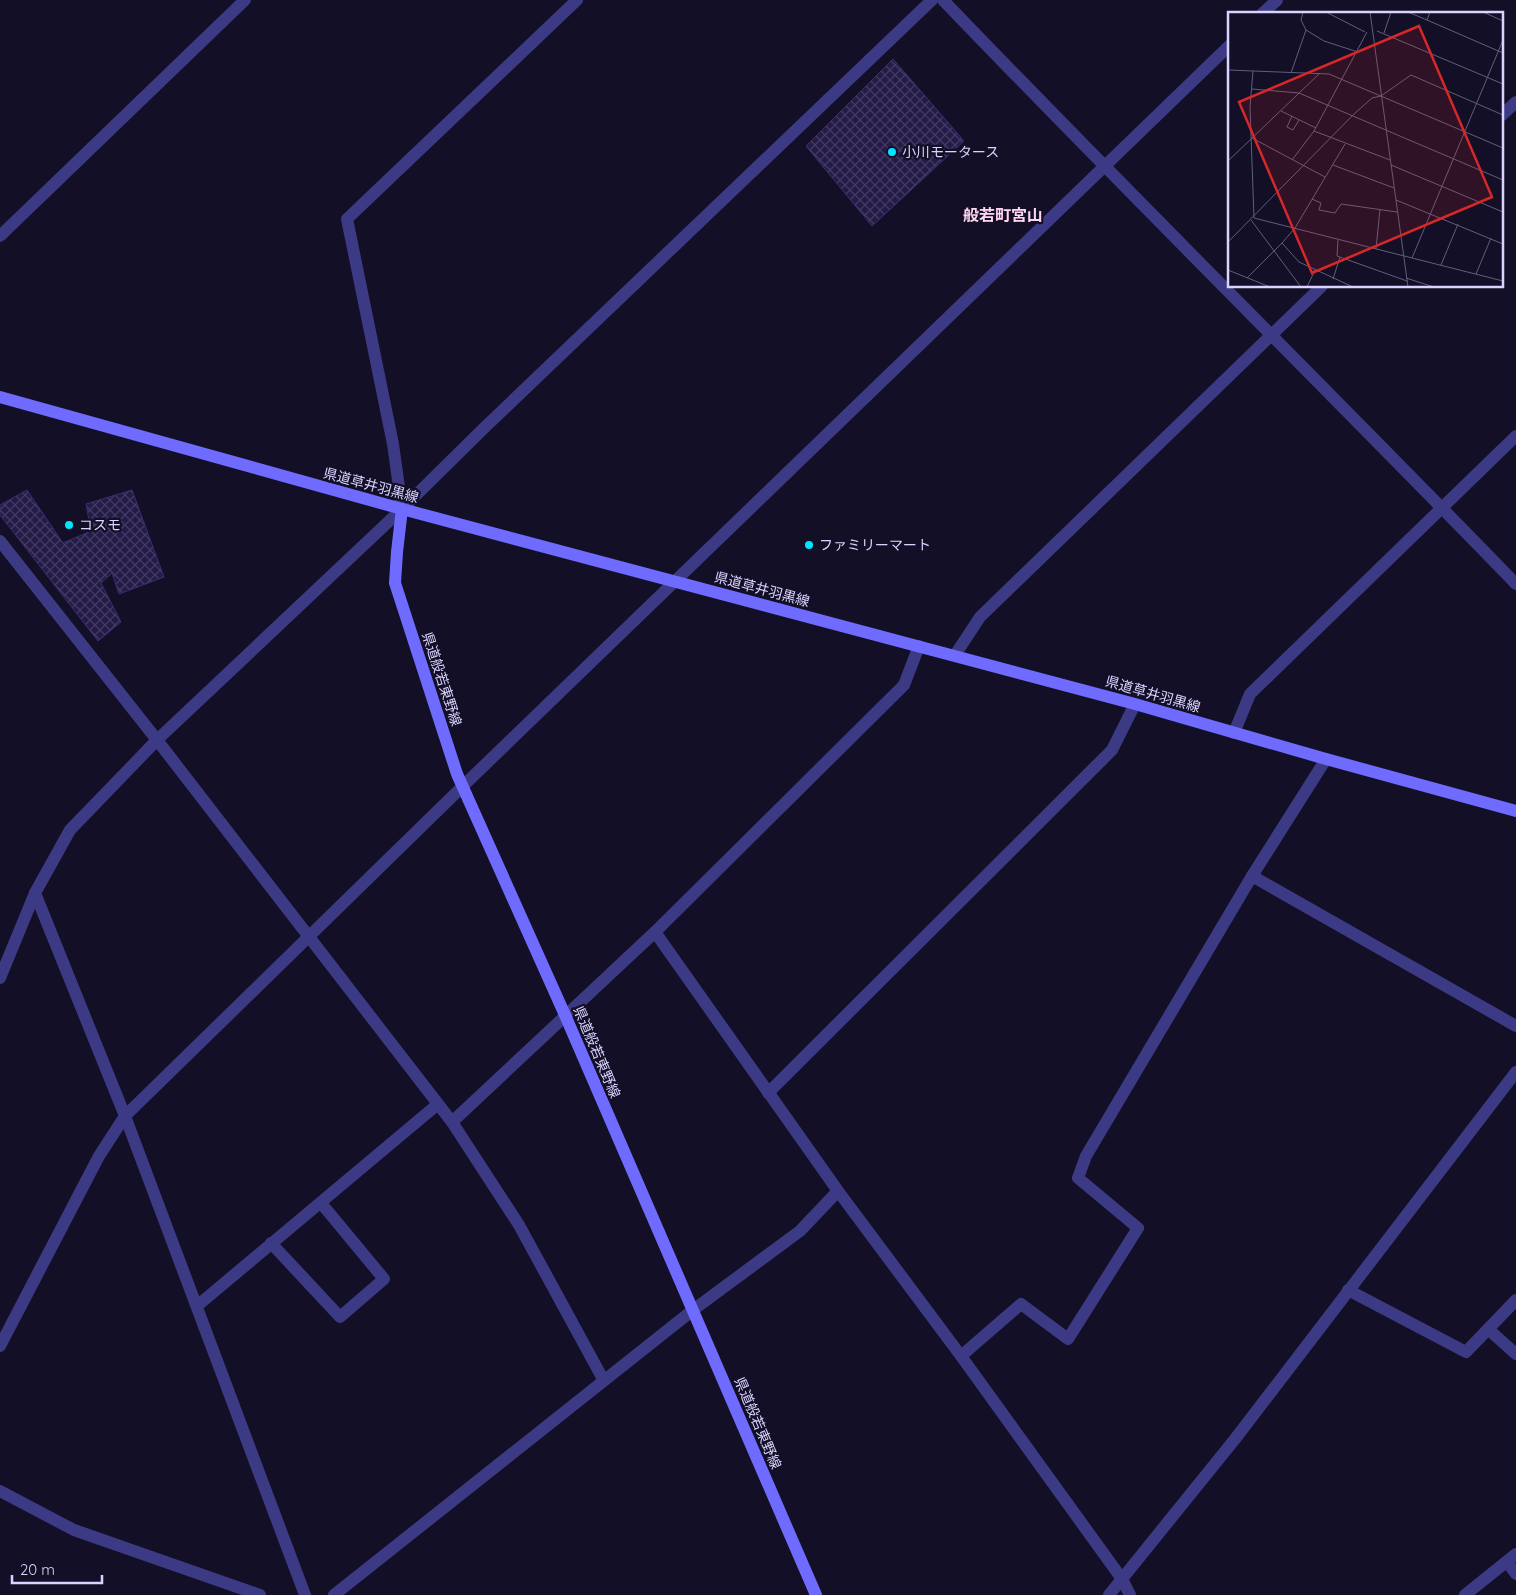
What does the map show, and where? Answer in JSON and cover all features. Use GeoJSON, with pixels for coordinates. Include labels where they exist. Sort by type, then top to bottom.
{"type":"FeatureCollection","features":[{"type":"Feature","properties":{"kind":"main road","name":"県道草井羽黒線"},"geometry":{"type":"LineString","coordinates":[[0,397],[402,509],[1135,704],[1516,811]]}},
{"type":"Feature","properties":{"kind":"main road","name":"県道般若東野線"},"geometry":{"type":"LineString","coordinates":[[402,509],[396,552],[395,583],[457,774],[565,1015],[816,1595]]}},
{"type":"Feature","properties":{"kind":"street"},"geometry":{"type":"LineString","coordinates":[[0,236],[245,0]]}},
{"type":"Feature","properties":{"kind":"street"},"geometry":{"type":"LineString","coordinates":[[402,509],[393,444],[347,219],[577,0]]}},
{"type":"Feature","properties":{"kind":"street"},"geometry":{"type":"LineString","coordinates":[[0,978],[35,893],[70,830],[157,740],[402,509],[490,422],[932,0]]}},
{"type":"Feature","properties":{"kind":"street"},"geometry":{"type":"LineString","coordinates":[[943,0],[1516,584]]}},
{"type":"Feature","properties":{"kind":"street"},"geometry":{"type":"LineString","coordinates":[[1264,12],[1277,0]]}},
{"type":"Feature","properties":{"kind":"street"},"geometry":{"type":"LineString","coordinates":[[0,1346],[99,1156],[125,1116],[463,786],[1228,47]]}},
{"type":"Feature","properties":{"kind":"street"},"geometry":{"type":"LineString","coordinates":[[1504,113],[1516,102]]}},
{"type":"Feature","properties":{"kind":"street"},"geometry":{"type":"LineString","coordinates":[[955,655],[980,617],[1320,288]]}},
{"type":"Feature","properties":{"kind":"street"},"geometry":{"type":"LineString","coordinates":[[1234,733],[1250,694],[1516,436]]}},
{"type":"Feature","properties":{"kind":"street"},"geometry":{"type":"LineString","coordinates":[[1,543],[157,740],[452,1122],[519,1225],[603,1379]]}},
{"type":"Feature","properties":{"kind":"street"},"geometry":{"type":"LineString","coordinates":[[452,1122],[655,932],[904,686],[918,646]]}},
{"type":"Feature","properties":{"kind":"street"},"geometry":{"type":"LineString","coordinates":[[768,1093],[1112,750],[1135,704]]}},
{"type":"Feature","properties":{"kind":"street"},"geometry":{"type":"LineString","coordinates":[[961,1356],[1021,1304],[1068,1339],[1138,1228],[1078,1178],[1086,1156],[1252,876],[1326,759]]}},
{"type":"Feature","properties":{"kind":"street"},"geometry":{"type":"LineString","coordinates":[[1252,876],[1516,1026]]}},
{"type":"Feature","properties":{"kind":"street"},"geometry":{"type":"LineString","coordinates":[[35,893],[125,1116],[305,1595]]}},
{"type":"Feature","properties":{"kind":"street"},"geometry":{"type":"LineString","coordinates":[[655,932],[838,1191],[961,1356],[1122,1579],[1130,1595]]}},
{"type":"Feature","properties":{"kind":"street"},"geometry":{"type":"LineString","coordinates":[[1109,1595],[1235,1439],[1516,1072]]}},
{"type":"Feature","properties":{"kind":"street"},"geometry":{"type":"LineString","coordinates":[[197,1306],[438,1104]]}},
{"type":"Feature","properties":{"kind":"street"},"geometry":{"type":"LineString","coordinates":[[334,1595],[603,1379],[800,1231],[838,1191]]}},
{"type":"Feature","properties":{"kind":"street"},"geometry":{"type":"LineString","coordinates":[[271,1243],[340,1317],[384,1279],[321,1203]]}},
{"type":"Feature","properties":{"kind":"street"},"geometry":{"type":"LineString","coordinates":[[1348,1290],[1466,1352],[1516,1300]]}},
{"type":"Feature","properties":{"kind":"street"},"geometry":{"type":"LineString","coordinates":[[1488,1329],[1516,1354]]}},
{"type":"Feature","properties":{"kind":"street"},"geometry":{"type":"LineString","coordinates":[[0,1491],[74,1530],[260,1595]]}},
{"type":"Feature","properties":{"kind":"street"},"geometry":{"type":"LineString","coordinates":[[1465,1595],[1511,1558],[1516,1574]]}},
{"type":"Feature","properties":{"kind":"building"},"geometry":{"type":"Polygon","coordinates":[[[893,59],[964,141],[872,226],[806,146],[893,59]]]}},
{"type":"Feature","properties":{"kind":"building"},"geometry":{"type":"Polygon","coordinates":[[[27,490],[63,543],[91,531],[86,504],[132,490],[164,577],[119,594],[112,573],[101,583],[121,622],[98,641],[0,515],[0,505],[27,490]]]}},
{"type":"Feature","properties":{"kind":"place","name":"小川モータース"},"geometry":{"type":"Point","coordinates":[892,152]}},
{"type":"Feature","properties":{"kind":"place","name":"コスモ"},"geometry":{"type":"Point","coordinates":[69,525]}},
{"type":"Feature","properties":{"kind":"place","name":"ファミリーマート"},"geometry":{"type":"Point","coordinates":[809,545]}},
{"type":"Feature","properties":{"kind":"district","name":"般若町宮山"},"geometry":{"type":"Point","coordinates":[1003,215]}}]}
